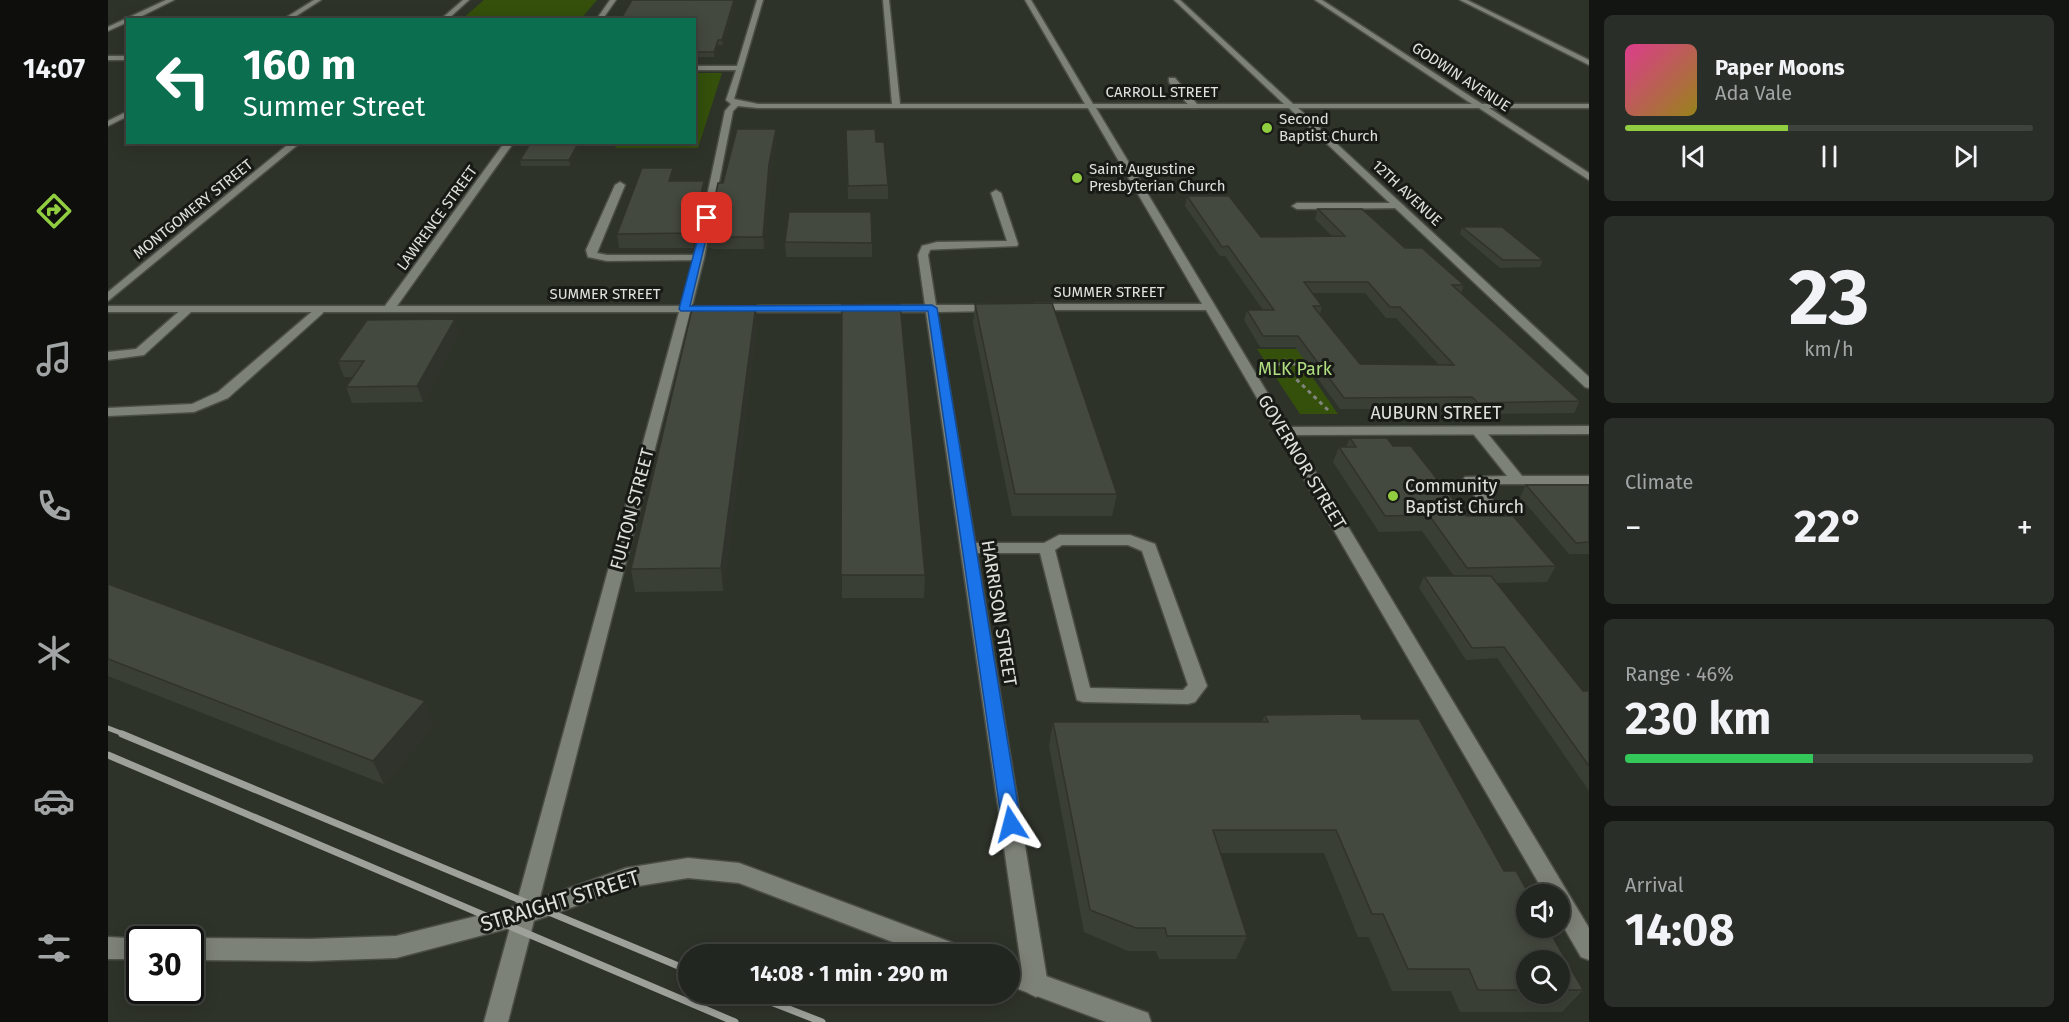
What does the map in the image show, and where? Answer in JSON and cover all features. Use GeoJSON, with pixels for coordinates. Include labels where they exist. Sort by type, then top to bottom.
{"type":"FeatureCollection","features":[{"type":"Feature","properties":{"kind":"street"},"geometry":{"type":"LineString","coordinates":[[132,18],[171,0]]}},
{"type":"Feature","properties":{"kind":"street"},"geometry":{"type":"LineString","coordinates":[[288,18],[318,0]]}},
{"type":"Feature","properties":{"kind":"street"},"geometry":{"type":"LineString","coordinates":[[445,18],[466,0]]}},
{"type":"Feature","properties":{"kind":"street"},"geometry":{"type":"LineString","coordinates":[[600,18],[613,0]]}},
{"type":"Feature","properties":{"kind":"street","name":"FULTON STREET"},"geometry":{"type":"LineString","coordinates":[[496,1022],[699,258],[729,111],[736,103],[730,100],[760,0]]}},
{"type":"Feature","properties":{"kind":"street"},"geometry":{"type":"LineString","coordinates":[[886,0],[896,106]]}},
{"type":"Feature","properties":{"kind":"street","name":"GOVERNOR STREET"},"geometry":{"type":"LineString","coordinates":[[1028,0],[1551,884]]}},
{"type":"Feature","properties":{"kind":"street","name":"12TH AVENUE"},"geometry":{"type":"LineString","coordinates":[[1177,0],[1589,384]]}},
{"type":"Feature","properties":{"kind":"street","name":"GODWIN AVENUE"},"geometry":{"type":"LineString","coordinates":[[1318,0],[1589,177]]}},
{"type":"Feature","properties":{"kind":"street"},"geometry":{"type":"LineString","coordinates":[[1463,0],[1589,63]]}},
{"type":"Feature","properties":{"kind":"street"},"geometry":{"type":"LineString","coordinates":[[108,29],[126,21]]}},
{"type":"Feature","properties":{"kind":"street"},"geometry":{"type":"LineString","coordinates":[[108,58],[126,58]]}},
{"type":"Feature","properties":{"kind":"street"},"geometry":{"type":"LineString","coordinates":[[696,68],[739,68]]}},
{"type":"Feature","properties":{"kind":"street"},"geometry":{"type":"LineString","coordinates":[[1172,80],[1194,106]]}},
{"type":"Feature","properties":{"kind":"street","name":"CARROLL STREET"},"geometry":{"type":"LineString","coordinates":[[736,103],[758,106],[1589,106]]}},
{"type":"Feature","properties":{"kind":"street"},"geometry":{"type":"LineString","coordinates":[[108,124],[126,114]]}},
{"type":"Feature","properties":{"kind":"street","name":"MONTGOMERY STREET"},"geometry":{"type":"LineString","coordinates":[[108,298],[295,144]]}},
{"type":"Feature","properties":{"kind":"street","name":"LAWRENCE STREET"},"geometry":{"type":"LineString","coordinates":[[388,310],[509,144]]}},
{"type":"Feature","properties":{"kind":"street"},"geometry":{"type":"LineString","coordinates":[[620,185],[591,250],[592,255],[607,258],[699,258]]}},
{"type":"Feature","properties":{"kind":"street","name":"HARRISON STREET"},"geometry":{"type":"LineString","coordinates":[[996,193],[1013,244],[937,245],[926,248],[923,255],[1036,985]]}},
{"type":"Feature","properties":{"kind":"street"},"geometry":{"type":"LineString","coordinates":[[1297,206],[1399,206]]}},
{"type":"Feature","properties":{"kind":"street","name":"SUMMER STREET"},"geometry":{"type":"LineString","coordinates":[[1025,308],[1210,307]]}},
{"type":"Feature","properties":{"kind":"street","name":"SUMMER STREET"},"geometry":{"type":"LineString","coordinates":[[108,309],[1002,308]]}},
{"type":"Feature","properties":{"kind":"street"},"geometry":{"type":"LineString","coordinates":[[108,356],[140,352],[187,310]]}},
{"type":"Feature","properties":{"kind":"street"},"geometry":{"type":"LineString","coordinates":[[108,412],[194,408],[223,395],[319,310]]}},
{"type":"Feature","properties":{"kind":"street","name":"AUBURN STREET"},"geometry":{"type":"LineString","coordinates":[[1284,431],[1589,430]]}},
{"type":"Feature","properties":{"kind":"street"},"geometry":{"type":"LineString","coordinates":[[1478,431],[1518,480]]}},
{"type":"Feature","properties":{"kind":"street"},"geometry":{"type":"LineString","coordinates":[[1490,505],[1470,480],[1589,480]]}},
{"type":"Feature","properties":{"kind":"street"},"geometry":{"type":"LineString","coordinates":[[969,548],[1047,548],[1059,540],[1130,540],[1149,548],[1198,686],[1188,697],[1083,695],[1047,548]]}},
{"type":"Feature","properties":{"kind":"street","name":"STRAIGHT STREET"},"geometry":{"type":"LineString","coordinates":[[204,949],[311,950],[396,947],[525,914],[626,878],[688,868],[739,873],[927,944]]}},
{"type":"Feature","properties":{"kind":"street"},"geometry":{"type":"LineString","coordinates":[[1570,917],[1589,949]]}},
{"type":"Feature","properties":{"kind":"street"},"geometry":{"type":"LineString","coordinates":[[108,948],[126,948]]}},
{"type":"Feature","properties":{"kind":"street"},"geometry":{"type":"LineString","coordinates":[[1020,979],[1139,1022]]}},
{"type":"Feature","properties":{"kind":"path"},"geometry":{"type":"LineString","coordinates":[[1284,359],[1294,376],[1333,414]]}},
{"type":"Feature","properties":{"kind":"path"},"geometry":{"type":"LineString","coordinates":[[1268,364],[1317,364],[1313,359]]}},
{"type":"Feature","properties":{"kind":"green space"},"geometry":{"type":"Polygon","coordinates":[[[484,0],[597,0],[582,18],[463,18],[484,0]]]}},
{"type":"Feature","properties":{"kind":"green space"},"geometry":{"type":"Polygon","coordinates":[[[696,73],[722,73],[698,148],[615,148],[617,144],[696,144],[696,73]]]}},
{"type":"Feature","properties":{"kind":"green space","name":"MLK Park"},"geometry":{"type":"Polygon","coordinates":[[[1257,349],[1331,349],[1352,378],[1313,378],[1338,414],[1300,414],[1257,349]]]}},
{"type":"Feature","properties":{"kind":"building"},"geometry":{"type":"Polygon","coordinates":[[[632,0],[734,0],[722,40],[718,40],[714,52],[696,52],[696,18],[621,18],[632,0]]]}},
{"type":"Feature","properties":{"kind":"building"},"geometry":{"type":"Polygon","coordinates":[[[737,129],[776,129],[769,164],[763,237],[711,237],[712,235],[707,235],[718,183],[723,183],[737,129]]]}},
{"type":"Feature","properties":{"kind":"building"},"geometry":{"type":"Polygon","coordinates":[[[875,129],[876,142],[884,142],[888,185],[848,186],[846,130],[875,129]]]}},
{"type":"Feature","properties":{"kind":"building"},"geometry":{"type":"Polygon","coordinates":[[[530,144],[578,144],[569,160],[520,160],[530,144]]]}},
{"type":"Feature","properties":{"kind":"building"},"geometry":{"type":"Polygon","coordinates":[[[642,168],[673,168],[669,181],[704,181],[692,233],[617,234],[642,168]]]}},
{"type":"Feature","properties":{"kind":"building"},"geometry":{"type":"Polygon","coordinates":[[[1187,196],[1229,196],[1261,237],[1345,236],[1318,209],[1362,209],[1405,248],[1422,248],[1464,285],[1452,285],[1580,401],[1478,403],[1472,397],[1344,398],[1298,336],[1263,336],[1247,310],[1274,310],[1228,246],[1222,247],[1187,196]],[[1304,282],[1322,306],[1313,306],[1360,364],[1454,365],[1400,307],[1390,307],[1368,282],[1304,282]]]}},
{"type":"Feature","properties":{"kind":"building"},"geometry":{"type":"Polygon","coordinates":[[[789,212],[871,212],[872,243],[785,242],[789,212]]]}},
{"type":"Feature","properties":{"kind":"building"},"geometry":{"type":"Polygon","coordinates":[[[1462,227],[1502,227],[1543,260],[1503,260],[1462,227]]]}},
{"type":"Feature","properties":{"kind":"building"},"geometry":{"type":"Polygon","coordinates":[[[1052,303],[1117,494],[1015,494],[975,304],[1052,303]]]}},
{"type":"Feature","properties":{"kind":"building"},"geometry":{"type":"Polygon","coordinates":[[[756,304],[721,568],[631,569],[693,305],[756,304]]]}},
{"type":"Feature","properties":{"kind":"building"},"geometry":{"type":"Polygon","coordinates":[[[842,304],[900,304],[925,575],[841,575],[842,304]]]}},
{"type":"Feature","properties":{"kind":"building"},"geometry":{"type":"Polygon","coordinates":[[[455,319],[417,386],[346,387],[364,361],[338,361],[367,320],[455,319]]]}},
{"type":"Feature","properties":{"kind":"building"},"geometry":{"type":"Polygon","coordinates":[[[1350,438],[1387,438],[1393,446],[1411,446],[1466,516],[1513,516],[1556,566],[1467,568],[1429,515],[1385,516],[1339,447],[1356,447],[1350,438]]]}},
{"type":"Feature","properties":{"kind":"building"},"geometry":{"type":"Polygon","coordinates":[[[1526,485],[1589,485],[1589,542],[1576,543],[1526,485]]]}},
{"type":"Feature","properties":{"kind":"building"},"geometry":{"type":"Polygon","coordinates":[[[1424,576],[1491,576],[1583,691],[1589,691],[1589,766],[1504,647],[1472,648],[1424,576]]]}},
{"type":"Feature","properties":{"kind":"building"},"geometry":{"type":"Polygon","coordinates":[[[108,584],[425,701],[373,761],[108,659],[108,584]]]}},
{"type":"Feature","properties":{"kind":"building"},"geometry":{"type":"Polygon","coordinates":[[[1360,714],[1362,719],[1419,719],[1504,871],[1516,871],[1523,884],[1516,884],[1516,938],[1553,938],[1560,950],[1516,950],[1516,990],[1478,990],[1469,969],[1408,969],[1383,914],[1372,914],[1336,830],[1213,830],[1247,936],[1167,936],[1165,928],[1136,928],[1090,910],[1053,722],[1268,722],[1265,715],[1360,714]]]}},
{"type":"Feature","properties":{"kind":"building"},"geometry":{"type":"Polygon","coordinates":[[[1570,967],[1583,990],[1570,990],[1570,967]]]}},
{"type":"Feature","properties":{"kind":"railway"},"geometry":{"type":"LineString","coordinates":[[108,728],[126,735]]}},
{"type":"Feature","properties":{"kind":"railway"},"geometry":{"type":"LineString","coordinates":[[122,734],[678,966]]}},
{"type":"Feature","properties":{"kind":"railway"},"geometry":{"type":"LineString","coordinates":[[108,755],[735,1022]]}},
{"type":"Feature","properties":{"kind":"railway"},"geometry":{"type":"LineString","coordinates":[[776,1004],[822,1022]]}},
{"type":"Feature","properties":{"kind":"place","name":"Second Baptist Church"},"geometry":{"type":"Point","coordinates":[1267,128]}},
{"type":"Feature","properties":{"kind":"place","name":"Saint Augustine Presbyterian Church"},"geometry":{"type":"Point","coordinates":[1077,178]}},
{"type":"Feature","properties":{"kind":"place","name":"Community Baptist Church"},"geometry":{"type":"Point","coordinates":[1393,496]}},
{"type":"Feature","properties":{"kind":"route"},"geometry":{"type":"LineString","coordinates":[[707,218],[699,258],[684,309],[932,308],[1011,824]]}}]}
